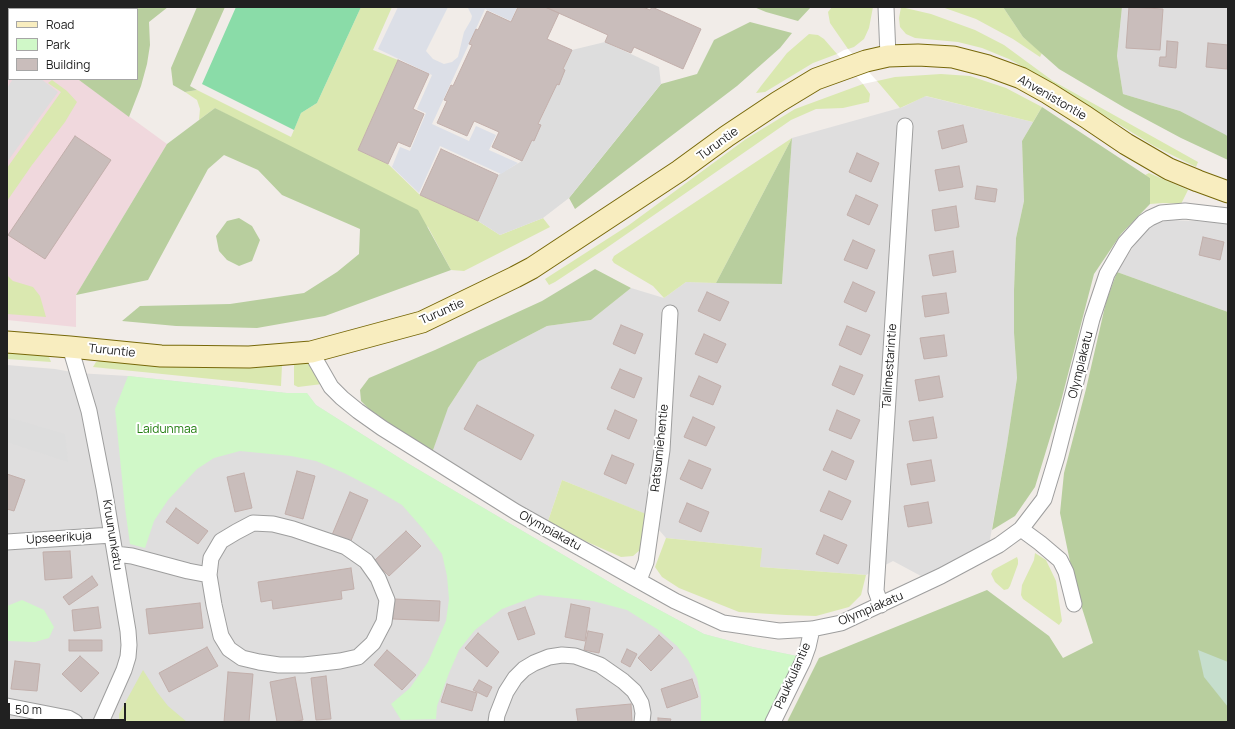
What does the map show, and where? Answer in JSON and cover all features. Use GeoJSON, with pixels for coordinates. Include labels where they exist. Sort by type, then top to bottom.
{"type":"FeatureCollection","features":[{"type":"Feature","properties":{"kind":"main road","name":"Ahvenistontie"},"geometry":{"type":"LineString","coordinates":[[816,79],[866,61],[888,56],[918,55],[952,57],[988,66],[1021,78],[1054,97],[1126,144],[1169,169],[1228,192]]}},
{"type":"Feature","properties":{"kind":"main road","name":"Turuntie"},"geometry":{"type":"LineString","coordinates":[[7,342],[70,346],[161,356],[249,357],[311,352],[422,322],[515,277],[538,264],[679,172],[727,136],[778,102],[816,79]]}},
{"type":"Feature","properties":{"kind":"street"},"geometry":{"type":"LineString","coordinates":[[886,7],[888,56]]}},
{"type":"Feature","properties":{"kind":"street","name":"Tallimestarintie"},"geometry":{"type":"LineString","coordinates":[[881,605],[876,592],[905,126]]}},
{"type":"Feature","properties":{"kind":"street","name":"Olympiakatu"},"geometry":{"type":"LineString","coordinates":[[311,352],[332,387],[342,398],[370,419],[516,512],[675,601],[723,623],[779,631],[812,629],[841,623],[948,573],[999,545],[1021,529],[1044,499],[1057,456],[1092,319],[1107,274],[1125,243],[1144,222],[1161,213],[1185,211],[1228,216]]}},
{"type":"Feature","properties":{"kind":"street","name":"Ratsumiehentie"},"geometry":{"type":"LineString","coordinates":[[639,580],[646,562],[662,450],[670,313]]}},
{"type":"Feature","properties":{"kind":"street","name":"Kruununkatu"},"geometry":{"type":"LineString","coordinates":[[70,346],[89,411],[104,488],[126,617],[129,645],[128,657],[124,670],[101,722]]}},
{"type":"Feature","properties":{"kind":"street"},"geometry":{"type":"LineString","coordinates":[[253,523],[273,524],[294,529],[346,547],[366,561],[378,578],[387,600],[384,622],[373,643],[358,657],[340,661],[304,665],[285,665],[259,662],[242,658],[229,649],[222,636],[214,605],[209,575],[212,558],[221,541],[236,532],[253,523]]}},
{"type":"Feature","properties":{"kind":"street"},"geometry":{"type":"LineString","coordinates":[[1021,529],[1060,560],[1066,572],[1074,604]]}},
{"type":"Feature","properties":{"kind":"street","name":"Upseerikuja"},"geometry":{"type":"LineString","coordinates":[[7,542],[112,535]]}},
{"type":"Feature","properties":{"kind":"street"},"geometry":{"type":"LineString","coordinates":[[115,554],[132,556],[209,575]]}},
{"type":"Feature","properties":{"kind":"street","name":"Paukkulantie"},"geometry":{"type":"LineString","coordinates":[[772,722],[803,661],[812,629]]}},
{"type":"Feature","properties":{"kind":"street"},"geometry":{"type":"LineString","coordinates":[[496,722],[497,715],[506,692],[524,668],[549,657],[562,655],[575,656],[600,665],[624,681],[634,691],[641,704],[643,713],[642,722]]}},
{"type":"Feature","properties":{"kind":"street"},"geometry":{"type":"LineString","coordinates":[[7,706],[68,718],[75,722]]}},
{"type":"Feature","properties":{"kind":"shaded area"},"geometry":{"type":"Polygon","coordinates":[[[398,7],[448,7],[426,51],[433,59],[444,64],[452,62],[458,57],[464,32],[472,16],[468,8],[465,7],[517,7],[511,21],[485,9],[432,124],[469,141],[476,126],[496,135],[489,150],[518,163],[501,174],[440,146],[419,193],[392,167],[400,147],[410,151],[426,113],[417,109],[432,75],[378,49],[398,7]]]}},
{"type":"Feature","properties":{"kind":"shaded area"},"geometry":{"type":"Polygon","coordinates":[[[1122,7],[1228,7],[1228,137],[1180,111],[1123,94],[1117,56],[1122,7]]]}},
{"type":"Feature","properties":{"kind":"shaded area"},"geometry":{"type":"Polygon","coordinates":[[[7,28],[8,80],[79,80],[167,144],[76,295],[76,327],[7,320],[7,28]]]}},
{"type":"Feature","properties":{"kind":"shaded area"},"geometry":{"type":"Polygon","coordinates":[[[605,42],[659,67],[661,84],[569,198],[543,218],[500,235],[478,221],[498,175],[522,161],[572,50],[605,42]]]}},
{"type":"Feature","properties":{"kind":"shaded area"},"geometry":{"type":"Polygon","coordinates":[[[12,80],[42,80],[58,92],[7,162],[7,88],[12,80]]]}},
{"type":"Feature","properties":{"kind":"shaded area"},"geometry":{"type":"Polygon","coordinates":[[[925,96],[1033,122],[1022,141],[1024,201],[1016,238],[1014,290],[1014,333],[1017,378],[989,545],[937,573],[921,576],[893,561],[866,575],[760,567],[761,548],[666,538],[645,514],[562,480],[547,524],[432,453],[446,411],[478,362],[547,326],[591,320],[631,288],[664,298],[686,282],[782,284],[792,138],[903,107],[925,96]]]}},
{"type":"Feature","properties":{"kind":"shaded area"},"geometry":{"type":"Polygon","coordinates":[[[1169,220],[1228,223],[1228,312],[1117,272],[1141,235],[1152,225],[1169,220]]]}},
{"type":"Feature","properties":{"kind":"shaded area"},"geometry":{"type":"Polygon","coordinates":[[[7,365],[287,393],[307,393],[316,405],[409,464],[628,593],[704,634],[753,647],[797,656],[766,722],[7,722],[7,365]]]}},
{"type":"Feature","properties":{"kind":"shaded area"},"geometry":{"type":"Polygon","coordinates":[[[7,417],[65,434],[68,462],[7,442],[7,417]]]}},
{"type":"Feature","properties":{"kind":"green space"},"geometry":{"type":"Polygon","coordinates":[[[168,7],[149,22],[150,45],[147,64],[141,86],[129,117],[79,80],[138,80],[138,8],[130,8],[168,7]]]}},
{"type":"Feature","properties":{"kind":"green space"},"geometry":{"type":"Polygon","coordinates":[[[197,7],[225,7],[190,86],[197,90],[185,92],[173,85],[171,68],[197,7]]]}},
{"type":"Feature","properties":{"kind":"green space"},"geometry":{"type":"Polygon","coordinates":[[[236,7],[361,7],[317,103],[301,113],[294,130],[202,84],[236,7]]]}},
{"type":"Feature","properties":{"kind":"green space"},"geometry":{"type":"Polygon","coordinates":[[[361,7],[392,7],[373,50],[398,60],[358,150],[388,164],[420,195],[478,221],[500,235],[543,218],[550,227],[464,271],[451,270],[428,227],[215,108],[199,120],[200,109],[197,100],[185,92],[197,90],[291,137],[301,113],[317,103],[361,7]]]}},
{"type":"Feature","properties":{"kind":"green space"},"geometry":{"type":"Polygon","coordinates":[[[754,7],[811,7],[798,21],[754,7]]]}},
{"type":"Feature","properties":{"kind":"green space"},"geometry":{"type":"Polygon","coordinates":[[[832,7],[873,7],[869,28],[864,39],[854,47],[848,49],[830,23],[828,12],[832,7]]]}},
{"type":"Feature","properties":{"kind":"green space"},"geometry":{"type":"Polygon","coordinates":[[[901,7],[931,14],[975,30],[1004,45],[1053,81],[1198,162],[1196,167],[1154,146],[1052,83],[1009,59],[982,48],[958,42],[915,38],[906,34],[900,27],[899,18],[901,7]]]}},
{"type":"Feature","properties":{"kind":"green space"},"geometry":{"type":"Polygon","coordinates":[[[942,7],[1003,7],[1023,37],[1042,53],[1040,57],[1013,39],[976,19],[942,7]]]}},
{"type":"Feature","properties":{"kind":"green space"},"geometry":{"type":"Polygon","coordinates":[[[1003,7],[1122,7],[1117,56],[1123,94],[1180,111],[1226,135],[1228,137],[1228,160],[1181,138],[1125,108],[1059,69],[1023,37],[1003,7]]]}},
{"type":"Feature","properties":{"kind":"green space"},"geometry":{"type":"Polygon","coordinates":[[[750,22],[792,33],[780,48],[737,86],[575,209],[569,198],[661,84],[697,74],[714,40],[750,22]]]}},
{"type":"Feature","properties":{"kind":"green space"},"geometry":{"type":"Polygon","coordinates":[[[809,34],[818,35],[824,39],[837,54],[813,63],[765,92],[756,93],[787,53],[809,34]]]}},
{"type":"Feature","properties":{"kind":"green space"},"geometry":{"type":"Polygon","coordinates":[[[941,74],[970,76],[1006,88],[1042,107],[1033,122],[926,96],[900,108],[877,81],[895,77],[941,74]]]}},
{"type":"Feature","properties":{"kind":"green space"},"geometry":{"type":"Polygon","coordinates":[[[52,80],[67,91],[77,102],[65,122],[7,201],[7,168],[61,92],[48,83],[52,80]]]}},
{"type":"Feature","properties":{"kind":"green space"},"geometry":{"type":"Polygon","coordinates":[[[863,84],[870,94],[869,102],[843,108],[816,109],[791,120],[555,282],[549,285],[545,279],[629,225],[746,139],[795,109],[863,84]]]}},
{"type":"Feature","properties":{"kind":"green space"},"geometry":{"type":"Polygon","coordinates":[[[1042,107],[1150,178],[1150,204],[1121,234],[1094,274],[1060,405],[1035,487],[1015,516],[992,530],[1017,378],[1014,333],[1014,290],[1016,238],[1024,201],[1022,141],[1042,107]]]}},
{"type":"Feature","properties":{"kind":"green space"},"geometry":{"type":"Polygon","coordinates":[[[215,108],[418,210],[451,270],[325,316],[257,328],[176,326],[122,321],[140,306],[230,304],[304,293],[337,272],[359,254],[360,229],[282,195],[258,170],[224,155],[208,169],[148,280],[76,295],[167,144],[215,108]]]}},
{"type":"Feature","properties":{"kind":"green space"},"geometry":{"type":"Polygon","coordinates":[[[792,138],[716,283],[686,282],[664,298],[653,286],[614,263],[612,260],[614,256],[792,138]]]}},
{"type":"Feature","properties":{"kind":"green space"},"geometry":{"type":"Polygon","coordinates":[[[792,138],[782,284],[716,283],[792,138]]]}},
{"type":"Feature","properties":{"kind":"green space"},"geometry":{"type":"Polygon","coordinates":[[[1149,173],[1188,190],[1181,204],[1150,204],[1150,178],[1145,175],[1149,173]]]}},
{"type":"Feature","properties":{"kind":"green space"},"geometry":{"type":"Polygon","coordinates":[[[239,218],[252,226],[260,240],[252,261],[239,266],[227,260],[219,251],[216,236],[227,221],[239,218]]]}},
{"type":"Feature","properties":{"kind":"green space"},"geometry":{"type":"Polygon","coordinates":[[[595,269],[631,288],[591,320],[547,326],[478,362],[448,408],[432,453],[369,409],[361,401],[360,390],[369,378],[435,350],[542,301],[595,269]]]}},
{"type":"Feature","properties":{"kind":"green space"},"geometry":{"type":"Polygon","coordinates":[[[1117,272],[1228,312],[1228,722],[787,722],[819,658],[987,590],[1049,636],[1063,658],[1093,643],[1075,586],[1060,513],[1064,473],[1086,389],[1106,302],[1117,272]]]}},
{"type":"Feature","properties":{"kind":"green space"},"geometry":{"type":"Polygon","coordinates":[[[7,275],[13,281],[33,287],[40,296],[46,317],[7,314],[7,275]]]}},
{"type":"Feature","properties":{"kind":"green space"},"geometry":{"type":"Polygon","coordinates":[[[7,351],[45,354],[49,357],[51,362],[7,359],[7,351]]]}},
{"type":"Feature","properties":{"kind":"green space"},"geometry":{"type":"Polygon","coordinates":[[[103,360],[196,367],[282,365],[281,386],[93,367],[96,362],[103,360]]]}},
{"type":"Feature","properties":{"kind":"green space"},"geometry":{"type":"Polygon","coordinates":[[[294,364],[309,364],[324,381],[322,384],[298,387],[294,385],[294,364]]]}},
{"type":"Feature","properties":{"kind":"green space","name":"Laidunmaa"},"geometry":{"type":"Polygon","coordinates":[[[128,376],[287,393],[307,393],[316,405],[409,464],[628,593],[704,634],[753,647],[797,656],[766,722],[701,722],[701,697],[697,678],[688,660],[677,646],[657,629],[627,610],[593,601],[539,595],[502,609],[475,630],[459,650],[437,706],[436,719],[401,720],[391,704],[410,688],[428,662],[446,621],[449,599],[447,576],[442,554],[423,529],[402,505],[344,473],[316,461],[291,456],[240,451],[214,458],[197,469],[168,500],[154,521],[145,548],[130,544],[115,409],[128,376]]]}},
{"type":"Feature","properties":{"kind":"green space"},"geometry":{"type":"Polygon","coordinates":[[[562,480],[646,514],[640,550],[633,556],[621,557],[547,524],[562,480]]]}},
{"type":"Feature","properties":{"kind":"green space"},"geometry":{"type":"Polygon","coordinates":[[[666,538],[762,548],[760,567],[866,575],[861,595],[849,607],[816,616],[739,612],[679,588],[662,577],[655,567],[666,538]]]}},
{"type":"Feature","properties":{"kind":"green space"},"geometry":{"type":"Polygon","coordinates":[[[1035,553],[1046,560],[1056,581],[1062,621],[1059,625],[1023,599],[1021,595],[1022,585],[1034,560],[1035,553]]]}},
{"type":"Feature","properties":{"kind":"green space"},"geometry":{"type":"Polygon","coordinates":[[[1017,557],[1018,564],[1010,586],[1008,589],[1004,590],[995,582],[991,574],[993,570],[1017,557]]]}},
{"type":"Feature","properties":{"kind":"green space"},"geometry":{"type":"Polygon","coordinates":[[[22,600],[44,610],[54,627],[49,638],[35,642],[7,641],[7,606],[22,600]]]}},
{"type":"Feature","properties":{"kind":"green space"},"geometry":{"type":"Polygon","coordinates":[[[1198,650],[1228,662],[1228,707],[1204,677],[1198,650]]]}},
{"type":"Feature","properties":{"kind":"green space"},"geometry":{"type":"Polygon","coordinates":[[[143,670],[168,706],[187,722],[120,722],[119,714],[143,670]]]}},
{"type":"Feature","properties":{"kind":"pier"},"geometry":{"type":"Polygon","coordinates":[[[848,49],[877,81],[863,84],[837,54],[848,49]]]}},
{"type":"Feature","properties":{"kind":"building"},"geometry":{"type":"Polygon","coordinates":[[[518,7],[545,7],[559,13],[547,39],[572,50],[563,69],[565,70],[559,85],[557,84],[538,124],[541,125],[534,141],[532,140],[522,161],[492,147],[499,132],[474,121],[467,136],[437,123],[447,101],[444,100],[451,85],[453,86],[472,45],[469,44],[487,11],[511,22],[518,7]]]}},
{"type":"Feature","properties":{"kind":"building"},"geometry":{"type":"Polygon","coordinates":[[[545,7],[643,7],[650,10],[652,7],[701,29],[683,69],[634,47],[631,53],[605,42],[608,35],[545,7]]]}},
{"type":"Feature","properties":{"kind":"building"},"geometry":{"type":"Polygon","coordinates":[[[1129,7],[1163,9],[1160,50],[1126,48],[1129,7]]]}},
{"type":"Feature","properties":{"kind":"building"},"geometry":{"type":"Polygon","coordinates":[[[1167,41],[1178,42],[1176,68],[1159,66],[1160,57],[1166,57],[1167,41]]]}},
{"type":"Feature","properties":{"kind":"building"},"geometry":{"type":"Polygon","coordinates":[[[1208,43],[1228,45],[1227,69],[1206,67],[1208,43]]]}},
{"type":"Feature","properties":{"kind":"building"},"geometry":{"type":"Polygon","coordinates":[[[398,60],[429,74],[413,109],[424,114],[410,147],[398,142],[388,164],[358,150],[398,60]]]}},
{"type":"Feature","properties":{"kind":"building"},"geometry":{"type":"Polygon","coordinates":[[[963,125],[967,142],[942,149],[938,131],[963,125]]]}},
{"type":"Feature","properties":{"kind":"building"},"geometry":{"type":"Polygon","coordinates":[[[75,136],[111,160],[45,259],[8,235],[75,136]]]}},
{"type":"Feature","properties":{"kind":"building"},"geometry":{"type":"Polygon","coordinates":[[[441,149],[498,175],[478,221],[420,195],[441,149]]]}},
{"type":"Feature","properties":{"kind":"building"},"geometry":{"type":"Polygon","coordinates":[[[857,153],[879,163],[871,182],[849,172],[857,153]]]}},
{"type":"Feature","properties":{"kind":"building"},"geometry":{"type":"Polygon","coordinates":[[[959,166],[963,187],[939,191],[935,170],[959,166]]]}},
{"type":"Feature","properties":{"kind":"building"},"geometry":{"type":"Polygon","coordinates":[[[977,186],[997,189],[995,202],[975,199],[977,186]]]}},
{"type":"Feature","properties":{"kind":"building"},"geometry":{"type":"Polygon","coordinates":[[[856,195],[878,205],[869,225],[847,215],[856,195]]]}},
{"type":"Feature","properties":{"kind":"building"},"geometry":{"type":"Polygon","coordinates":[[[956,206],[959,227],[935,231],[932,210],[956,206]]]}},
{"type":"Feature","properties":{"kind":"building"},"geometry":{"type":"Polygon","coordinates":[[[1203,237],[1224,242],[1220,260],[1199,255],[1203,237]]]}},
{"type":"Feature","properties":{"kind":"building"},"geometry":{"type":"Polygon","coordinates":[[[853,240],[875,250],[867,269],[844,260],[853,240]]]}},
{"type":"Feature","properties":{"kind":"building"},"geometry":{"type":"Polygon","coordinates":[[[953,251],[956,272],[933,276],[929,255],[953,251]]]}},
{"type":"Feature","properties":{"kind":"building"},"geometry":{"type":"Polygon","coordinates":[[[853,282],[875,292],[866,312],[844,302],[853,282]]]}},
{"type":"Feature","properties":{"kind":"building"},"geometry":{"type":"Polygon","coordinates":[[[707,292],[729,302],[720,321],[698,311],[707,292]]]}},
{"type":"Feature","properties":{"kind":"building"},"geometry":{"type":"Polygon","coordinates":[[[946,293],[949,313],[925,317],[922,296],[946,293]]]}},
{"type":"Feature","properties":{"kind":"building"},"geometry":{"type":"Polygon","coordinates":[[[621,325],[643,334],[635,354],[613,344],[621,325]]]}},
{"type":"Feature","properties":{"kind":"building"},"geometry":{"type":"Polygon","coordinates":[[[847,326],[870,335],[861,355],[839,345],[847,326]]]}},
{"type":"Feature","properties":{"kind":"building"},"geometry":{"type":"Polygon","coordinates":[[[704,334],[726,344],[717,363],[695,354],[704,334]]]}},
{"type":"Feature","properties":{"kind":"building"},"geometry":{"type":"Polygon","coordinates":[[[944,335],[947,356],[924,359],[920,338],[944,335]]]}},
{"type":"Feature","properties":{"kind":"building"},"geometry":{"type":"Polygon","coordinates":[[[840,366],[863,375],[854,395],[832,385],[840,366]]]}},
{"type":"Feature","properties":{"kind":"building"},"geometry":{"type":"Polygon","coordinates":[[[620,369],[642,378],[634,398],[611,388],[620,369]]]}},
{"type":"Feature","properties":{"kind":"building"},"geometry":{"type":"Polygon","coordinates":[[[699,376],[721,386],[713,405],[690,396],[699,376]]]}},
{"type":"Feature","properties":{"kind":"building"},"geometry":{"type":"Polygon","coordinates":[[[939,376],[943,397],[919,401],[915,380],[939,376]]]}},
{"type":"Feature","properties":{"kind":"building"},"geometry":{"type":"Polygon","coordinates":[[[477,405],[534,435],[521,460],[464,429],[477,405]]]}},
{"type":"Feature","properties":{"kind":"building"},"geometry":{"type":"Polygon","coordinates":[[[615,410],[637,420],[629,439],[607,429],[615,410]]]}},
{"type":"Feature","properties":{"kind":"building"},"geometry":{"type":"Polygon","coordinates":[[[837,410],[860,420],[851,439],[829,430],[837,410]]]}},
{"type":"Feature","properties":{"kind":"building"},"geometry":{"type":"Polygon","coordinates":[[[693,417],[715,427],[706,446],[684,437],[693,417]]]}},
{"type":"Feature","properties":{"kind":"building"},"geometry":{"type":"Polygon","coordinates":[[[933,417],[937,438],[913,441],[909,421],[933,417]]]}},
{"type":"Feature","properties":{"kind":"building"},"geometry":{"type":"Polygon","coordinates":[[[832,451],[854,461],[846,480],[823,470],[832,451]]]}},
{"type":"Feature","properties":{"kind":"building"},"geometry":{"type":"Polygon","coordinates":[[[612,455],[634,464],[626,484],[604,474],[612,455]]]}},
{"type":"Feature","properties":{"kind":"building"},"geometry":{"type":"Polygon","coordinates":[[[689,460],[711,469],[702,489],[680,479],[689,460]]]}},
{"type":"Feature","properties":{"kind":"building"},"geometry":{"type":"Polygon","coordinates":[[[931,460],[935,481],[911,485],[907,464],[931,460]]]}},
{"type":"Feature","properties":{"kind":"building"},"geometry":{"type":"Polygon","coordinates":[[[297,471],[315,476],[303,519],[285,514],[297,471]]]}},
{"type":"Feature","properties":{"kind":"building"},"geometry":{"type":"Polygon","coordinates":[[[244,473],[252,508],[235,512],[227,477],[244,473]]]}},
{"type":"Feature","properties":{"kind":"building"},"geometry":{"type":"Polygon","coordinates":[[[7,474],[25,480],[14,511],[7,509],[7,474]]]}},
{"type":"Feature","properties":{"kind":"building"},"geometry":{"type":"Polygon","coordinates":[[[829,491],[851,501],[842,520],[820,511],[829,491]]]}},
{"type":"Feature","properties":{"kind":"building"},"geometry":{"type":"Polygon","coordinates":[[[350,492],[368,500],[350,543],[332,535],[350,492]]]}},
{"type":"Feature","properties":{"kind":"building"},"geometry":{"type":"Polygon","coordinates":[[[928,502],[932,523],[908,527],[904,506],[928,502]]]}},
{"type":"Feature","properties":{"kind":"building"},"geometry":{"type":"Polygon","coordinates":[[[687,503],[709,512],[701,532],[679,522],[687,503]]]}},
{"type":"Feature","properties":{"kind":"building"},"geometry":{"type":"Polygon","coordinates":[[[176,508],[208,531],[198,544],[166,522],[176,508]]]}},
{"type":"Feature","properties":{"kind":"building"},"geometry":{"type":"Polygon","coordinates":[[[406,531],[421,546],[389,576],[374,561],[406,531]]]}},
{"type":"Feature","properties":{"kind":"building"},"geometry":{"type":"Polygon","coordinates":[[[824,535],[847,545],[838,564],[816,554],[824,535]]]}},
{"type":"Feature","properties":{"kind":"building"},"geometry":{"type":"Polygon","coordinates":[[[70,551],[72,578],[45,580],[43,552],[70,551]]]}},
{"type":"Feature","properties":{"kind":"building"},"geometry":{"type":"Polygon","coordinates":[[[351,568],[354,589],[341,591],[342,599],[273,609],[272,600],[261,602],[258,582],[351,568]]]}},
{"type":"Feature","properties":{"kind":"building"},"geometry":{"type":"Polygon","coordinates":[[[92,576],[98,585],[69,605],[63,597],[92,576]]]}},
{"type":"Feature","properties":{"kind":"building"},"geometry":{"type":"Polygon","coordinates":[[[394,599],[440,601],[439,621],[393,619],[394,599]]]}},
{"type":"Feature","properties":{"kind":"building"},"geometry":{"type":"Polygon","coordinates":[[[200,603],[203,628],[149,634],[146,609],[200,603]]]}},
{"type":"Feature","properties":{"kind":"building"},"geometry":{"type":"Polygon","coordinates":[[[571,604],[590,608],[585,641],[565,637],[571,604]]]}},
{"type":"Feature","properties":{"kind":"building"},"geometry":{"type":"Polygon","coordinates":[[[98,607],[101,628],[74,631],[72,610],[98,607]]]}},
{"type":"Feature","properties":{"kind":"building"},"geometry":{"type":"Polygon","coordinates":[[[525,607],[535,634],[518,640],[508,613],[525,607]]]}},
{"type":"Feature","properties":{"kind":"building"},"geometry":{"type":"Polygon","coordinates":[[[588,631],[603,634],[599,653],[584,650],[588,631]]]}},
{"type":"Feature","properties":{"kind":"building"},"geometry":{"type":"Polygon","coordinates":[[[478,633],[499,652],[487,667],[465,648],[478,633]]]}},
{"type":"Feature","properties":{"kind":"building"},"geometry":{"type":"Polygon","coordinates":[[[659,635],[673,648],[651,671],[638,658],[659,635]]]}},
{"type":"Feature","properties":{"kind":"building"},"geometry":{"type":"Polygon","coordinates":[[[69,640],[102,640],[102,651],[69,651],[69,640]]]}},
{"type":"Feature","properties":{"kind":"building"},"geometry":{"type":"Polygon","coordinates":[[[207,647],[218,666],[169,692],[159,673],[207,647]]]}},
{"type":"Feature","properties":{"kind":"building"},"geometry":{"type":"Polygon","coordinates":[[[627,649],[637,654],[630,667],[621,662],[627,649]]]}},
{"type":"Feature","properties":{"kind":"building"},"geometry":{"type":"Polygon","coordinates":[[[387,650],[416,675],[402,690],[374,665],[387,650]]]}},
{"type":"Feature","properties":{"kind":"building"},"geometry":{"type":"Polygon","coordinates":[[[80,656],[99,673],[81,692],[62,674],[80,656]]]}},
{"type":"Feature","properties":{"kind":"building"},"geometry":{"type":"Polygon","coordinates":[[[15,661],[40,664],[37,691],[11,689],[15,661]]]}},
{"type":"Feature","properties":{"kind":"building"},"geometry":{"type":"Polygon","coordinates":[[[228,672],[253,674],[249,722],[224,722],[228,672]]]}},
{"type":"Feature","properties":{"kind":"building"},"geometry":{"type":"Polygon","coordinates":[[[326,676],[331,719],[316,720],[311,678],[326,676]]]}},
{"type":"Feature","properties":{"kind":"building"},"geometry":{"type":"Polygon","coordinates":[[[295,677],[303,720],[277,722],[270,682],[295,677]]]}},
{"type":"Feature","properties":{"kind":"building"},"geometry":{"type":"Polygon","coordinates":[[[692,679],[698,697],[667,708],[661,689],[692,679]]]}},
{"type":"Feature","properties":{"kind":"building"},"geometry":{"type":"Polygon","coordinates":[[[479,680],[492,687],[487,697],[473,690],[479,680]]]}},
{"type":"Feature","properties":{"kind":"building"},"geometry":{"type":"Polygon","coordinates":[[[447,684],[477,693],[472,711],[441,702],[447,684]]]}},
{"type":"Feature","properties":{"kind":"building"},"geometry":{"type":"Polygon","coordinates":[[[631,704],[632,722],[578,722],[576,709],[631,704]]]}},
{"type":"Feature","properties":{"kind":"building"},"geometry":{"type":"Polygon","coordinates":[[[658,718],[671,719],[670,722],[658,722],[658,718]]]}}]}
